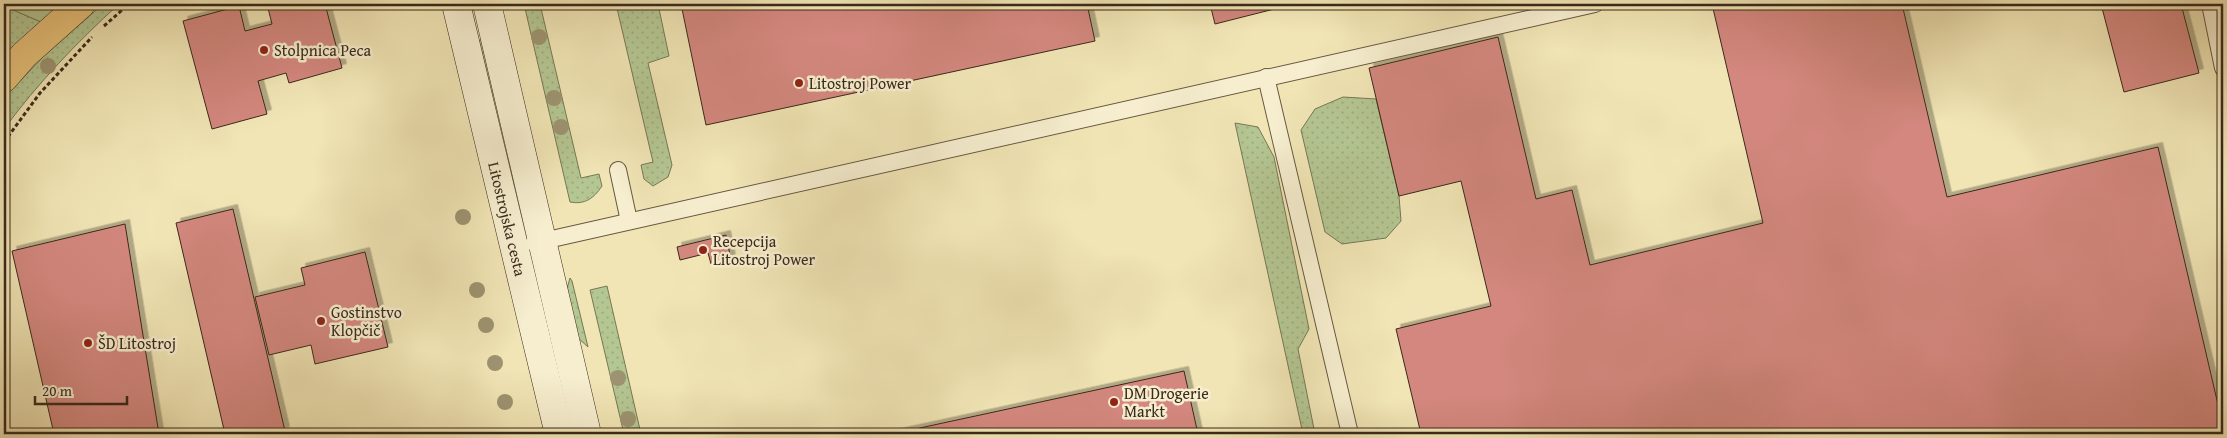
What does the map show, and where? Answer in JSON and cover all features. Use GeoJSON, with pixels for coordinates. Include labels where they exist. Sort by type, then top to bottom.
{"type":"FeatureCollection","features":[{"type":"Feature","properties":{"kind":"highway"},"geometry":{"type":"LineString","coordinates":[[4,78],[24,55],[81,4]]}},
{"type":"Feature","properties":{"kind":"main road"},"geometry":{"type":"LineString","coordinates":[[458,11],[488,8]]}},
{"type":"Feature","properties":{"kind":"main road","name":"Litostrojska cesta"},"geometry":{"type":"LineString","coordinates":[[488,8],[587,434]]}},
{"type":"Feature","properties":{"kind":"main road","name":"Litostrojska cesta"},"geometry":{"type":"LineString","coordinates":[[458,11],[559,434]]}},
{"type":"Feature","properties":{"kind":"lane"},"geometry":{"type":"LineString","coordinates":[[515,248],[1595,4]]}},
{"type":"Feature","properties":{"kind":"lane"},"geometry":{"type":"LineString","coordinates":[[2210,4],[2223,68]]}},
{"type":"Feature","properties":{"kind":"lane"},"geometry":{"type":"LineString","coordinates":[[1266,77],[1350,434]]}},
{"type":"Feature","properties":{"kind":"lane"},"geometry":{"type":"LineString","coordinates":[[618,170],[629,221]]}},
{"type":"Feature","properties":{"kind":"path"},"geometry":{"type":"LineString","coordinates":[[4,142],[40,93],[92,37],[129,4]]}},
{"type":"Feature","properties":{"kind":"green space"},"geometry":{"type":"Polygon","coordinates":[[[4,4],[64,4],[41,22],[4,6],[4,4]]]}},
{"type":"Feature","properties":{"kind":"green space"},"geometry":{"type":"Polygon","coordinates":[[[103,4],[119,4],[58,64],[30,95],[4,129],[4,98],[43,57],[103,4]]]}},
{"type":"Feature","properties":{"kind":"green space"},"geometry":{"type":"Polygon","coordinates":[[[524,4],[540,4],[581,178],[599,174],[602,186],[589,200],[575,203],[570,202],[524,4]]]}},
{"type":"Feature","properties":{"kind":"green space"},"geometry":{"type":"Polygon","coordinates":[[[616,4],[658,4],[669,56],[648,63],[672,165],[668,177],[653,186],[644,179],[641,165],[653,162],[616,4]]]}},
{"type":"Feature","properties":{"kind":"green space"},"geometry":{"type":"Polygon","coordinates":[[[4,6],[41,22],[4,60],[4,6]]]}},
{"type":"Feature","properties":{"kind":"green space"},"geometry":{"type":"Polygon","coordinates":[[[484,39],[519,187],[512,189],[477,41],[484,39]]]}},
{"type":"Feature","properties":{"kind":"green space"},"geometry":{"type":"Polygon","coordinates":[[[1343,97],[1376,99],[1399,196],[1401,221],[1386,238],[1342,244],[1325,232],[1301,130],[1315,109],[1343,97]]]}},
{"type":"Feature","properties":{"kind":"green space"},"geometry":{"type":"Polygon","coordinates":[[[1235,123],[1258,127],[1274,157],[1309,329],[1298,349],[1315,434],[1303,434],[1235,123]]]}},
{"type":"Feature","properties":{"kind":"green space"},"geometry":{"type":"Polygon","coordinates":[[[570,278],[588,347],[577,337],[566,292],[570,278]]]}},
{"type":"Feature","properties":{"kind":"green space"},"geometry":{"type":"Polygon","coordinates":[[[607,286],[641,434],[624,434],[590,290],[607,286]]]}},
{"type":"Feature","properties":{"kind":"building","name":"Stolpnica Peca"},"geometry":{"type":"Polygon","coordinates":[[[267,4],[325,4],[342,68],[289,83],[286,73],[258,81],[267,114],[212,129],[183,21],[239,6],[245,31],[272,24],[267,4]]]}},
{"type":"Feature","properties":{"kind":"building","name":"Litostroj Power"},"geometry":{"type":"Polygon","coordinates":[[[681,4],[1087,4],[1095,41],[706,125],[681,4]]]}},
{"type":"Feature","properties":{"kind":"building"},"geometry":{"type":"Polygon","coordinates":[[[1210,4],[1294,4],[1215,24],[1210,4]]]}},
{"type":"Feature","properties":{"kind":"building"},"geometry":{"type":"Polygon","coordinates":[[[1712,4],[1902,4],[1947,197],[2158,147],[2223,426],[2223,434],[1421,434],[1396,329],[1491,306],[1461,181],[1399,196],[1369,68],[1498,37],[1536,199],[1572,190],[1590,265],[1763,223],[1712,4]]]}},
{"type":"Feature","properties":{"kind":"building"},"geometry":{"type":"Polygon","coordinates":[[[2101,4],[2181,4],[2199,73],[2124,92],[2101,4]]]}},
{"type":"Feature","properties":{"kind":"building"},"geometry":{"type":"Polygon","coordinates":[[[233,209],[285,431],[270,434],[225,434],[176,223],[233,209]]]}},
{"type":"Feature","properties":{"kind":"building","name":"ŠD Litostroj"},"geometry":{"type":"Polygon","coordinates":[[[125,224],[159,434],[54,434],[12,251],[125,224]]]}},
{"type":"Feature","properties":{"kind":"building","name":"Recepcija Litostroj Power"},"geometry":{"type":"Polygon","coordinates":[[[726,235],[731,260],[711,264],[708,253],[680,260],[677,247],[726,235]]]}},
{"type":"Feature","properties":{"kind":"building","name":"Gostinstvo Klopčič"},"geometry":{"type":"Polygon","coordinates":[[[365,252],[388,347],[315,364],[311,345],[269,355],[255,297],[305,285],[301,268],[365,252]]]}},
{"type":"Feature","properties":{"kind":"building","name":"DM Drogerie Markt"},"geometry":{"type":"Polygon","coordinates":[[[1184,371],[1198,434],[892,434],[1184,371]]]}},
{"type":"Feature","properties":{"kind":"place","name":"Stolpnica Peca"},"geometry":{"type":"Point","coordinates":[264,50]}},
{"type":"Feature","properties":{"kind":"place","name":"Litostroj Power"},"geometry":{"type":"Point","coordinates":[799,83]}},
{"type":"Feature","properties":{"kind":"place","name":"Recepcija Litostroj Power"},"geometry":{"type":"Point","coordinates":[703,250]}},
{"type":"Feature","properties":{"kind":"place","name":"Gostinstvo Klopčič"},"geometry":{"type":"Point","coordinates":[321,321]}},
{"type":"Feature","properties":{"kind":"place","name":"ŠD Litostroj"},"geometry":{"type":"Point","coordinates":[88,343]}},
{"type":"Feature","properties":{"kind":"place","name":"DM Drogerie Markt"},"geometry":{"type":"Point","coordinates":[1114,402]}}]}
